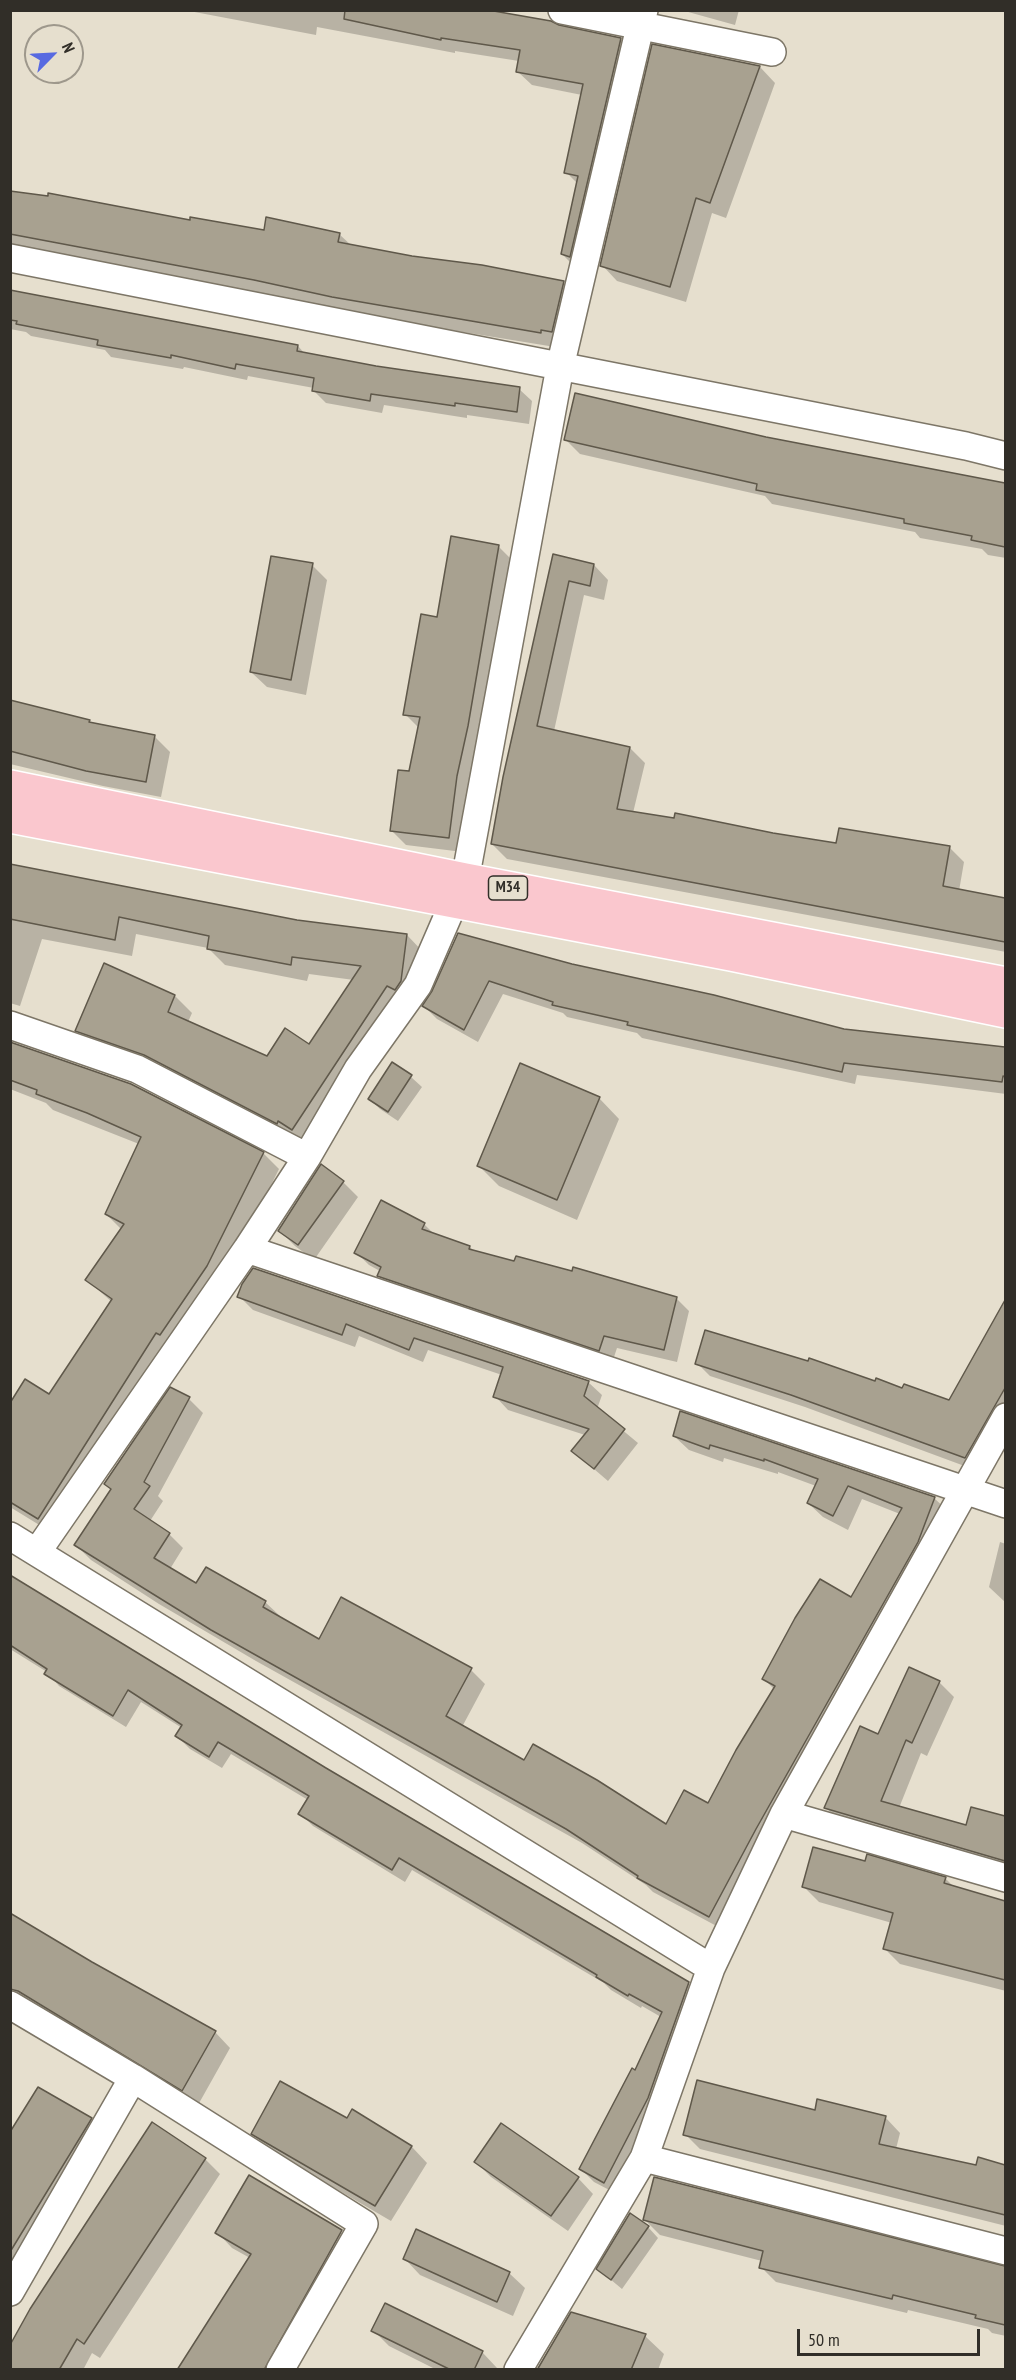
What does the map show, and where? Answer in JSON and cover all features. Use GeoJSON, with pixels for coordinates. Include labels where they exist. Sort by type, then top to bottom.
{"type":"FeatureCollection","features":[{"type":"Feature","properties":{"kind":"main road","name":"M34"},"geometry":{"type":"LineString","coordinates":[[10,787],[731,954],[1005,1011]]}},
{"type":"Feature","properties":{"kind":"main road","name":"M34"},"geometry":{"type":"LineString","coordinates":[[10,816],[1005,984]]}},
{"type":"Feature","properties":{"kind":"street"},"geometry":{"type":"LineString","coordinates":[[562,10],[642,18],[772,52]]}},
{"type":"Feature","properties":{"kind":"street"},"geometry":{"type":"LineString","coordinates":[[37,1552],[247,1249],[307,1157],[358,1069],[418,985],[460,891],[560,367],[642,18]]}},
{"type":"Feature","properties":{"kind":"street"},"geometry":{"type":"LineString","coordinates":[[10,258],[966,446],[1005,456]]}},
{"type":"Feature","properties":{"kind":"street"},"geometry":{"type":"LineString","coordinates":[[10,1025],[137,1069],[307,1157]]}},
{"type":"Feature","properties":{"kind":"street"},"geometry":{"type":"LineString","coordinates":[[247,1249],[1005,1504]]}},
{"type":"Feature","properties":{"kind":"street"},"geometry":{"type":"LineString","coordinates":[[518,2370],[644,2158],[711,1968],[784,1814],[1005,1417]]}},
{"type":"Feature","properties":{"kind":"street"},"geometry":{"type":"LineString","coordinates":[[10,1536],[711,1968]]}},
{"type":"Feature","properties":{"kind":"street"},"geometry":{"type":"LineString","coordinates":[[784,1814],[1005,1878]]}},
{"type":"Feature","properties":{"kind":"street"},"geometry":{"type":"LineString","coordinates":[[10,2005],[133,2078],[364,2224],[280,2370]]}},
{"type":"Feature","properties":{"kind":"street"},"geometry":{"type":"LineString","coordinates":[[10,2292],[133,2078]]}},
{"type":"Feature","properties":{"kind":"street"},"geometry":{"type":"LineString","coordinates":[[644,2158],[1005,2251]]}},
{"type":"Feature","properties":{"kind":"building"},"geometry":{"type":"Polygon","coordinates":[[[345,10],[488,10],[551,21],[559,25],[621,38],[570,257],[561,254],[578,176],[564,173],[583,84],[516,72],[520,50],[441,38],[441,40],[344,19],[345,10]]]}},
{"type":"Feature","properties":{"kind":"building"},"geometry":{"type":"Polygon","coordinates":[[[652,44],[760,66],[710,203],[696,198],[670,287],[600,266],[652,44]]]}},
{"type":"Feature","properties":{"kind":"building"},"geometry":{"type":"Polygon","coordinates":[[[10,191],[48,196],[48,193],[190,220],[190,217],[264,230],[266,217],[340,233],[338,242],[412,256],[482,265],[564,281],[552,332],[541,330],[541,333],[332,297],[10,234],[10,191]]]}},
{"type":"Feature","properties":{"kind":"building"},"geometry":{"type":"Polygon","coordinates":[[[10,290],[298,345],[297,351],[376,366],[520,387],[517,412],[371,394],[370,401],[312,391],[314,378],[236,364],[235,369],[171,355],[171,358],[97,345],[98,340],[16,324],[17,321],[10,320],[10,290]]]}},
{"type":"Feature","properties":{"kind":"building"},"geometry":{"type":"Polygon","coordinates":[[[575,393],[766,437],[1005,483],[1005,547],[971,540],[972,536],[904,523],[904,519],[756,490],[757,484],[564,440],[575,393]]]}},
{"type":"Feature","properties":{"kind":"building"},"geometry":{"type":"Polygon","coordinates":[[[451,536],[499,545],[468,726],[457,776],[449,838],[390,831],[398,770],[409,771],[420,717],[403,715],[421,614],[437,617],[451,536]]]}},
{"type":"Feature","properties":{"kind":"building"},"geometry":{"type":"Polygon","coordinates":[[[553,554],[594,564],[590,586],[569,581],[537,726],[630,747],[617,809],[674,818],[675,813],[836,843],[839,828],[950,846],[943,886],[1005,898],[1005,942],[491,844],[503,777],[553,554]]]}},
{"type":"Feature","properties":{"kind":"building"},"geometry":{"type":"Polygon","coordinates":[[[271,556],[313,563],[291,680],[250,672],[271,556]]]}},
{"type":"Feature","properties":{"kind":"building"},"geometry":{"type":"Polygon","coordinates":[[[10,700],[90,720],[89,722],[155,735],[146,782],[86,771],[10,751],[10,700]]]}},
{"type":"Feature","properties":{"kind":"building"},"geometry":{"type":"Polygon","coordinates":[[[10,864],[297,920],[407,934],[401,981],[395,990],[387,986],[292,1130],[144,1055],[75,1031],[104,963],[175,995],[168,1012],[267,1056],[285,1028],[309,1044],[361,966],[292,957],[291,965],[207,949],[209,936],[119,917],[115,940],[10,919],[10,864]]]}},
{"type":"Feature","properties":{"kind":"building"},"geometry":{"type":"Polygon","coordinates":[[[458,933],[572,964],[714,995],[844,1029],[1005,1047],[1005,1077],[1003,1076],[1002,1082],[844,1063],[842,1072],[627,1025],[628,1022],[552,1005],[553,1002],[489,981],[464,1030],[422,1006],[432,991],[458,933]]]}},
{"type":"Feature","properties":{"kind":"building"},"geometry":{"type":"Polygon","coordinates":[[[10,1042],[131,1084],[264,1152],[207,1266],[160,1335],[156,1333],[38,1519],[10,1502],[10,1403],[25,1379],[49,1394],[112,1299],[85,1280],[124,1224],[105,1214],[141,1137],[36,1094],[37,1090],[10,1080],[10,1042]]]}},
{"type":"Feature","properties":{"kind":"building"},"geometry":{"type":"Polygon","coordinates":[[[392,1062],[412,1075],[388,1112],[368,1099],[392,1062]]]}},
{"type":"Feature","properties":{"kind":"building"},"geometry":{"type":"Polygon","coordinates":[[[520,1063],[600,1097],[557,1200],[477,1166],[520,1063]]]}},
{"type":"Feature","properties":{"kind":"building"},"geometry":{"type":"Polygon","coordinates":[[[321,1164],[344,1181],[298,1245],[278,1231],[321,1164]]]}},
{"type":"Feature","properties":{"kind":"building"},"geometry":{"type":"Polygon","coordinates":[[[381,1200],[425,1223],[422,1229],[470,1246],[469,1249],[514,1261],[516,1256],[572,1271],[573,1267],[677,1297],[664,1350],[604,1336],[599,1351],[377,1276],[381,1267],[354,1253],[381,1200]]]}},
{"type":"Feature","properties":{"kind":"building"},"geometry":{"type":"Polygon","coordinates":[[[253,1268],[589,1381],[584,1396],[625,1429],[594,1469],[571,1451],[589,1429],[493,1397],[503,1367],[414,1338],[409,1350],[346,1324],[342,1335],[237,1297],[242,1284],[253,1268]]]}},
{"type":"Feature","properties":{"kind":"building"},"geometry":{"type":"Polygon","coordinates":[[[1005,1300],[1005,1388],[965,1458],[791,1395],[695,1364],[705,1330],[808,1361],[809,1358],[875,1381],[876,1378],[902,1388],[904,1384],[949,1400],[1005,1300]]]}},
{"type":"Feature","properties":{"kind":"building"},"geometry":{"type":"Polygon","coordinates":[[[170,1387],[190,1397],[144,1482],[150,1486],[134,1509],[170,1533],[154,1558],[196,1583],[206,1567],[266,1601],[263,1607],[319,1639],[341,1597],[472,1668],[446,1716],[524,1760],[533,1744],[597,1780],[666,1824],[684,1790],[708,1803],[736,1750],[775,1686],[762,1679],[795,1618],[820,1579],[851,1597],[902,1508],[848,1486],[833,1516],[807,1503],[818,1479],[764,1459],[764,1461],[710,1445],[709,1449],[673,1436],[680,1411],[935,1497],[918,1542],[709,1917],[637,1878],[638,1876],[566,1829],[211,1630],[74,1545],[111,1489],[104,1484],[170,1387]]]}},
{"type":"Feature","properties":{"kind":"building"},"geometry":{"type":"Polygon","coordinates":[[[10,1575],[326,1768],[689,1982],[648,2098],[604,2183],[579,2169],[632,2068],[635,2070],[662,2012],[629,1994],[628,1996],[596,1977],[597,1975],[399,1858],[392,1870],[298,1814],[309,1796],[218,1742],[209,1757],[175,1736],[182,1725],[128,1690],[113,1716],[44,1674],[47,1669],[10,1645],[10,1575]]]}},
{"type":"Feature","properties":{"kind":"building"},"geometry":{"type":"Polygon","coordinates":[[[909,1667],[940,1681],[912,1743],[906,1740],[881,1801],[966,1825],[971,1807],[1005,1816],[1005,1861],[824,1808],[860,1726],[878,1734],[909,1667]]]}},
{"type":"Feature","properties":{"kind":"building"},"geometry":{"type":"Polygon","coordinates":[[[813,1847],[865,1861],[867,1854],[946,1877],[944,1883],[1005,1901],[1005,1980],[883,1949],[893,1913],[802,1887],[813,1847]]]}},
{"type":"Feature","properties":{"kind":"building"},"geometry":{"type":"Polygon","coordinates":[[[10,1913],[216,2031],[182,2091],[18,1991],[10,1989],[10,1913]]]}},
{"type":"Feature","properties":{"kind":"building"},"geometry":{"type":"Polygon","coordinates":[[[697,2080],[815,2110],[817,2099],[886,2116],[879,2144],[976,2165],[978,2157],[1005,2165],[1005,2215],[683,2135],[697,2080]]]}},
{"type":"Feature","properties":{"kind":"building"},"geometry":{"type":"Polygon","coordinates":[[[280,2081],[347,2118],[352,2109],[412,2146],[375,2206],[251,2134],[280,2081]]]}},
{"type":"Feature","properties":{"kind":"building"},"geometry":{"type":"Polygon","coordinates":[[[38,2087],[92,2118],[10,2252],[10,2132],[38,2087]]]}},
{"type":"Feature","properties":{"kind":"building"},"geometry":{"type":"Polygon","coordinates":[[[152,2122],[206,2158],[84,2344],[77,2339],[59,2370],[10,2370],[10,2345],[30,2309],[152,2122]]]}},
{"type":"Feature","properties":{"kind":"building"},"geometry":{"type":"Polygon","coordinates":[[[501,2123],[579,2177],[551,2216],[474,2162],[501,2123]]]}},
{"type":"Feature","properties":{"kind":"building"},"geometry":{"type":"Polygon","coordinates":[[[249,2175],[342,2230],[264,2370],[177,2370],[251,2254],[215,2233],[249,2175]]]}},
{"type":"Feature","properties":{"kind":"building"},"geometry":{"type":"Polygon","coordinates":[[[654,2177],[1005,2266],[1005,2325],[975,2318],[976,2315],[893,2295],[892,2299],[759,2268],[763,2251],[643,2220],[654,2177]]]}},
{"type":"Feature","properties":{"kind":"building"},"geometry":{"type":"Polygon","coordinates":[[[630,2213],[649,2226],[611,2280],[596,2269],[630,2213]]]}},
{"type":"Feature","properties":{"kind":"building"},"geometry":{"type":"Polygon","coordinates":[[[416,2229],[510,2272],[497,2302],[403,2259],[416,2229]]]}},
{"type":"Feature","properties":{"kind":"building"},"geometry":{"type":"Polygon","coordinates":[[[385,2303],[483,2351],[474,2370],[451,2370],[371,2331],[385,2303]]]}},
{"type":"Feature","properties":{"kind":"building"},"geometry":{"type":"Polygon","coordinates":[[[571,2312],[646,2334],[631,2370],[537,2370],[571,2312]]]}}]}
